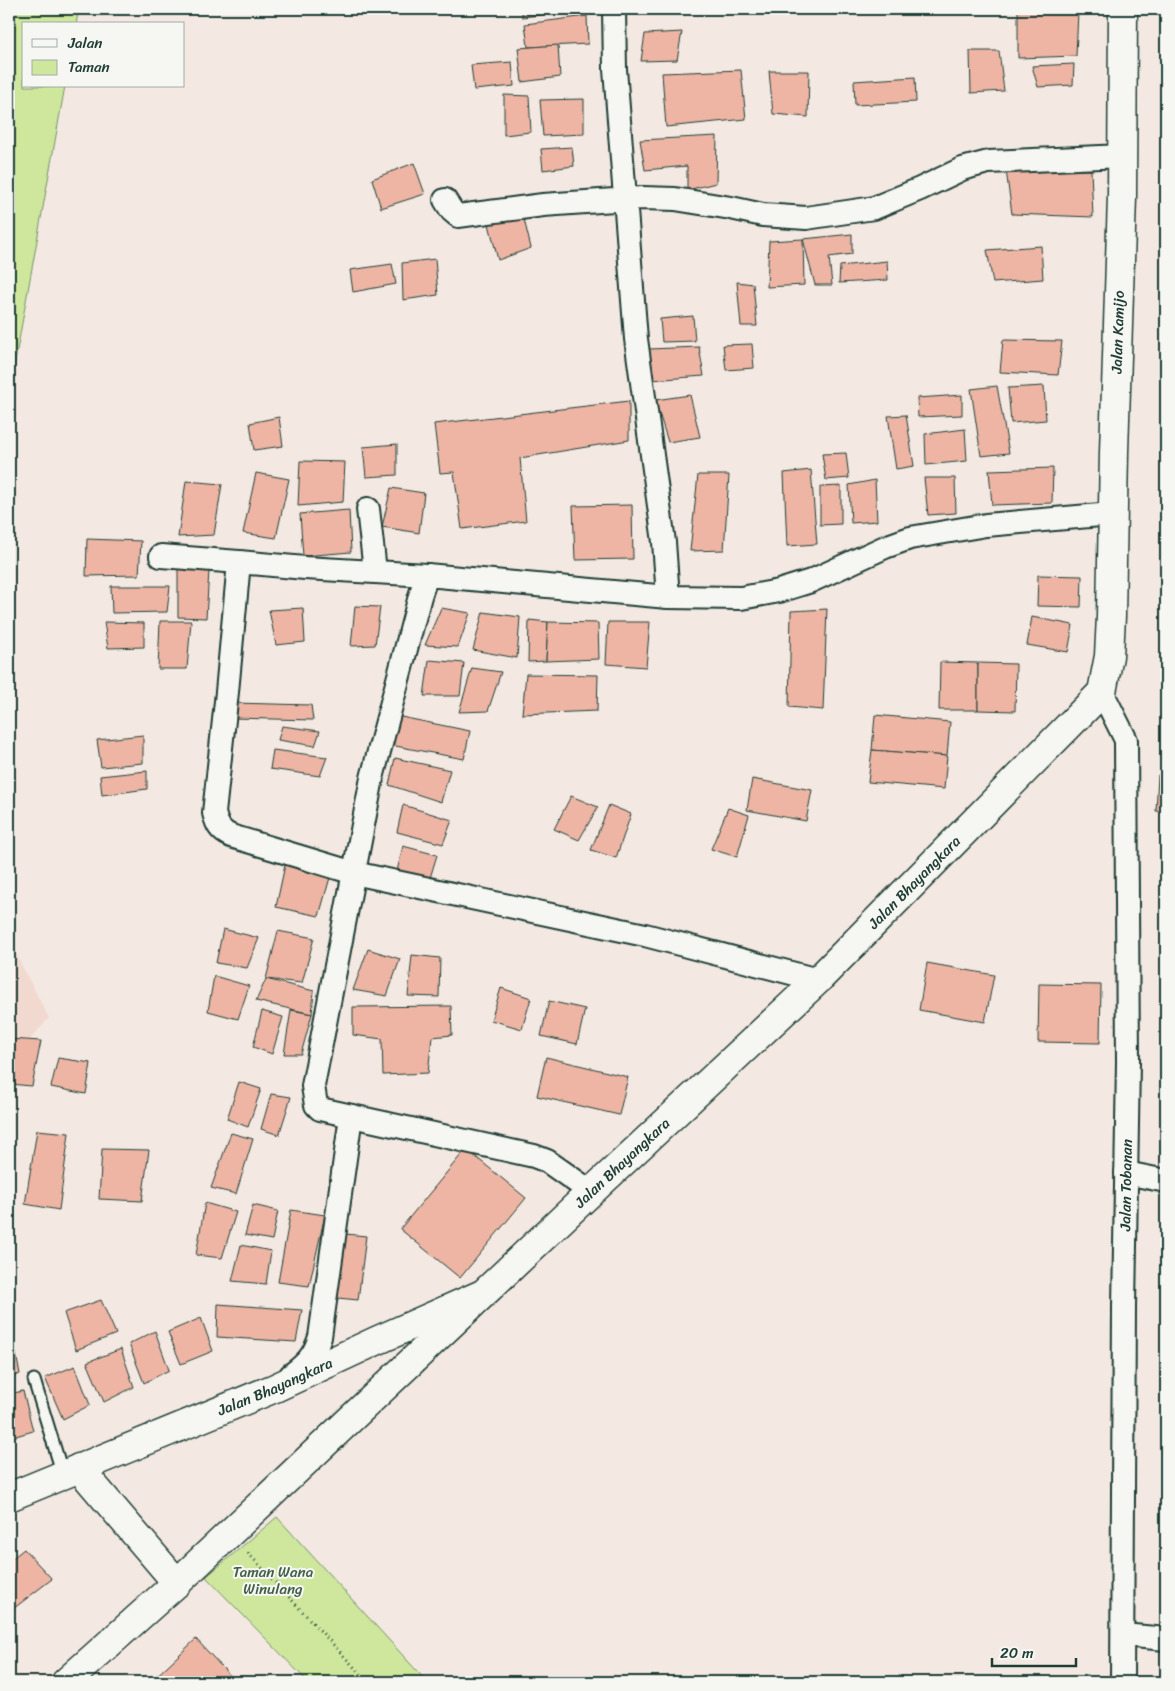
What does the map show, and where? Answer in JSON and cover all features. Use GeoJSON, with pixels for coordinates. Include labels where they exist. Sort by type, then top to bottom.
{"type":"FeatureCollection","features":[{"type":"Feature","properties":{"kind":"main road","name":"Jalan Kamijo"},"geometry":{"type":"LineString","coordinates":[[1102,692],[1109,656],[1122,156],[1123,9]]}},
{"type":"Feature","properties":{"kind":"main road","name":"Jalan Bhayangkara"},"geometry":{"type":"LineString","coordinates":[[9,1497],[275,1388],[484,1294],[818,980],[1102,692]]}},
{"type":"Feature","properties":{"kind":"main road"},"geometry":{"type":"LineString","coordinates":[[66,1682],[177,1583],[484,1294]]}},
{"type":"Feature","properties":{"kind":"main road"},"geometry":{"type":"LineString","coordinates":[[71,1472],[177,1583]]}},
{"type":"Feature","properties":{"kind":"street"},"geometry":{"type":"LineString","coordinates":[[614,9],[615,69],[636,339],[664,542],[668,597]]}},
{"type":"Feature","properties":{"kind":"street"},"geometry":{"type":"LineString","coordinates":[[445,200],[458,216],[544,205],[643,198],[676,199],[763,214],[806,218],[874,208],[962,169],[988,162],[1122,156]]}},
{"type":"Feature","properties":{"kind":"street"},"geometry":{"type":"LineString","coordinates":[[368,510],[374,571]]}},
{"type":"Feature","properties":{"kind":"street"},"geometry":{"type":"LineString","coordinates":[[161,556],[427,575],[668,597],[741,598],[779,591],[811,581],[885,547],[910,538],[986,525],[1112,514]]}},
{"type":"Feature","properties":{"kind":"street"},"geometry":{"type":"LineString","coordinates":[[239,562],[214,813],[217,824],[223,832],[354,873],[645,936],[818,980]]}},
{"type":"Feature","properties":{"kind":"street"},"geometry":{"type":"LineString","coordinates":[[427,575],[372,778],[313,1096],[320,1110],[534,1156],[547,1161],[591,1192]]}},
{"type":"Feature","properties":{"kind":"street","name":"Jalan Tobanan"},"geometry":{"type":"LineString","coordinates":[[1102,692],[1126,740],[1128,1062],[1122,1682]]}},
{"type":"Feature","properties":{"kind":"street"},"geometry":{"type":"LineString","coordinates":[[275,1388],[307,1363],[316,1350],[320,1337],[351,1116]]}},
{"type":"Feature","properties":{"kind":"street"},"geometry":{"type":"LineString","coordinates":[[1126,1173],[1166,1181]]}},
{"type":"Feature","properties":{"kind":"street"},"geometry":{"type":"LineString","coordinates":[[1123,1635],[1166,1639]]}},
{"type":"Feature","properties":{"kind":"lane"},"geometry":{"type":"LineString","coordinates":[[34,1380],[71,1472]]}},
{"type":"Feature","properties":{"kind":"path"},"geometry":{"type":"LineString","coordinates":[[229,1533],[368,1682]]}},
{"type":"Feature","properties":{"kind":"shaded area"},"geometry":{"type":"Polygon","coordinates":[[[9,941],[49,1018],[9,1064],[9,941]]]}},
{"type":"Feature","properties":{"kind":"green space"},"geometry":{"type":"Polygon","coordinates":[[[9,9],[79,9],[76,22],[22,22],[22,88],[65,88],[9,395],[9,9]]]}},
{"type":"Feature","properties":{"kind":"green space","name":"Taman Wana Winulang"},"geometry":{"type":"Polygon","coordinates":[[[277,1517],[427,1682],[308,1682],[206,1577],[277,1517]]]}},
{"type":"Feature","properties":{"kind":"building"},"geometry":{"type":"Polygon","coordinates":[[[522,9],[557,9],[557,13],[522,17],[522,9]]]}},
{"type":"Feature","properties":{"kind":"building"},"geometry":{"type":"Polygon","coordinates":[[[1018,9],[1078,12],[1076,56],[1018,58],[1018,9]]]}},
{"type":"Feature","properties":{"kind":"building"},"geometry":{"type":"Polygon","coordinates":[[[587,16],[588,44],[528,47],[525,24],[587,16]]]}},
{"type":"Feature","properties":{"kind":"building"},"geometry":{"type":"Polygon","coordinates":[[[682,32],[677,60],[641,61],[645,34],[682,32]]]}},
{"type":"Feature","properties":{"kind":"building"},"geometry":{"type":"Polygon","coordinates":[[[558,45],[560,77],[522,82],[518,48],[558,45]]]}},
{"type":"Feature","properties":{"kind":"building"},"geometry":{"type":"Polygon","coordinates":[[[970,51],[999,51],[1004,91],[971,93],[970,51]]]}},
{"type":"Feature","properties":{"kind":"building"},"geometry":{"type":"Polygon","coordinates":[[[512,62],[514,86],[474,90],[471,65],[512,62]]]}},
{"type":"Feature","properties":{"kind":"building"},"geometry":{"type":"Polygon","coordinates":[[[1074,64],[1073,85],[1038,87],[1032,66],[1074,64]]]}},
{"type":"Feature","properties":{"kind":"building"},"geometry":{"type":"Polygon","coordinates":[[[741,70],[746,119],[666,127],[662,73],[741,70]]]}},
{"type":"Feature","properties":{"kind":"building"},"geometry":{"type":"Polygon","coordinates":[[[769,71],[809,71],[808,117],[773,114],[769,71]]]}},
{"type":"Feature","properties":{"kind":"building"},"geometry":{"type":"Polygon","coordinates":[[[915,77],[916,102],[855,105],[854,81],[915,77]]]}},
{"type":"Feature","properties":{"kind":"building"},"geometry":{"type":"Polygon","coordinates":[[[504,95],[529,96],[531,132],[504,135],[504,95]]]}},
{"type":"Feature","properties":{"kind":"building"},"geometry":{"type":"Polygon","coordinates":[[[584,99],[584,134],[543,136],[540,100],[584,99]]]}},
{"type":"Feature","properties":{"kind":"building"},"geometry":{"type":"Polygon","coordinates":[[[717,136],[716,183],[687,190],[687,166],[645,170],[640,140],[717,136]]]}},
{"type":"Feature","properties":{"kind":"building"},"geometry":{"type":"Polygon","coordinates":[[[572,147],[574,166],[543,170],[541,149],[572,147]]]}},
{"type":"Feature","properties":{"kind":"building"},"geometry":{"type":"Polygon","coordinates":[[[414,163],[425,194],[381,208],[372,179],[414,163]]]}},
{"type":"Feature","properties":{"kind":"building"},"geometry":{"type":"Polygon","coordinates":[[[1006,170],[1091,170],[1093,217],[1012,214],[1006,170]]]}},
{"type":"Feature","properties":{"kind":"building"},"geometry":{"type":"Polygon","coordinates":[[[522,211],[531,248],[498,260],[488,220],[522,211]]]}},
{"type":"Feature","properties":{"kind":"building"},"geometry":{"type":"Polygon","coordinates":[[[852,234],[852,254],[829,257],[832,285],[815,285],[803,239],[852,234]]]}},
{"type":"Feature","properties":{"kind":"building"},"geometry":{"type":"Polygon","coordinates":[[[803,239],[804,285],[767,287],[769,241],[803,239]]]}},
{"type":"Feature","properties":{"kind":"building"},"geometry":{"type":"Polygon","coordinates":[[[1041,246],[1043,279],[993,283],[987,250],[1041,246]]]}},
{"type":"Feature","properties":{"kind":"building"},"geometry":{"type":"Polygon","coordinates":[[[435,259],[438,295],[403,300],[402,263],[435,259]]]}},
{"type":"Feature","properties":{"kind":"building"},"geometry":{"type":"Polygon","coordinates":[[[887,261],[888,280],[839,283],[840,266],[887,261]]]}},
{"type":"Feature","properties":{"kind":"building"},"geometry":{"type":"Polygon","coordinates":[[[392,264],[396,284],[353,292],[350,270],[392,264]]]}},
{"type":"Feature","properties":{"kind":"building"},"geometry":{"type":"Polygon","coordinates":[[[737,282],[753,284],[757,326],[741,326],[737,282]]]}},
{"type":"Feature","properties":{"kind":"building"},"geometry":{"type":"Polygon","coordinates":[[[693,316],[695,341],[662,342],[660,319],[693,316]]]}},
{"type":"Feature","properties":{"kind":"building"},"geometry":{"type":"Polygon","coordinates":[[[1003,340],[1062,341],[1058,375],[1000,372],[1003,340]]]}},
{"type":"Feature","properties":{"kind":"building"},"geometry":{"type":"Polygon","coordinates":[[[752,344],[754,368],[726,370],[723,345],[752,344]]]}},
{"type":"Feature","properties":{"kind":"building"},"geometry":{"type":"Polygon","coordinates":[[[699,347],[704,376],[651,380],[649,349],[699,347]]]}},
{"type":"Feature","properties":{"kind":"building"},"geometry":{"type":"Polygon","coordinates":[[[997,386],[1009,453],[981,456],[971,389],[997,386]]]}},
{"type":"Feature","properties":{"kind":"building"},"geometry":{"type":"Polygon","coordinates":[[[1044,386],[1046,420],[1011,423],[1008,388],[1044,386]]]}},
{"type":"Feature","properties":{"kind":"building"},"geometry":{"type":"Polygon","coordinates":[[[690,395],[700,437],[668,442],[655,400],[690,395]]]}},
{"type":"Feature","properties":{"kind":"building"},"geometry":{"type":"Polygon","coordinates":[[[962,395],[962,415],[918,417],[917,398],[962,395]]]}},
{"type":"Feature","properties":{"kind":"building"},"geometry":{"type":"Polygon","coordinates":[[[629,401],[629,440],[520,458],[526,521],[462,529],[454,472],[440,473],[434,424],[629,401]]]}},
{"type":"Feature","properties":{"kind":"building"},"geometry":{"type":"Polygon","coordinates":[[[906,415],[914,466],[896,469],[888,416],[906,415]]]}},
{"type":"Feature","properties":{"kind":"building"},"geometry":{"type":"Polygon","coordinates":[[[279,417],[283,446],[254,450],[250,423],[279,417]]]}},
{"type":"Feature","properties":{"kind":"building"},"geometry":{"type":"Polygon","coordinates":[[[965,429],[967,461],[926,465],[925,434],[965,429]]]}},
{"type":"Feature","properties":{"kind":"building"},"geometry":{"type":"Polygon","coordinates":[[[397,444],[397,475],[366,477],[363,447],[397,444]]]}},
{"type":"Feature","properties":{"kind":"building"},"geometry":{"type":"Polygon","coordinates":[[[846,453],[849,478],[826,480],[822,454],[846,453]]]}},
{"type":"Feature","properties":{"kind":"building"},"geometry":{"type":"Polygon","coordinates":[[[300,461],[345,462],[343,502],[298,506],[300,461]]]}},
{"type":"Feature","properties":{"kind":"building"},"geometry":{"type":"Polygon","coordinates":[[[1053,468],[1052,503],[992,505],[989,470],[1053,468]]]}},
{"type":"Feature","properties":{"kind":"building"},"geometry":{"type":"Polygon","coordinates":[[[811,470],[817,544],[787,546],[784,473],[811,470]]]}},
{"type":"Feature","properties":{"kind":"building"},"geometry":{"type":"Polygon","coordinates":[[[256,473],[289,479],[276,538],[243,533],[256,473]]]}},
{"type":"Feature","properties":{"kind":"building"},"geometry":{"type":"Polygon","coordinates":[[[698,475],[729,475],[724,550],[690,551],[698,475]]]}},
{"type":"Feature","properties":{"kind":"building"},"geometry":{"type":"Polygon","coordinates":[[[924,478],[955,478],[956,513],[928,515],[924,478]]]}},
{"type":"Feature","properties":{"kind":"building"},"geometry":{"type":"Polygon","coordinates":[[[875,480],[877,521],[851,523],[849,485],[875,480]]]}},
{"type":"Feature","properties":{"kind":"building"},"geometry":{"type":"Polygon","coordinates":[[[186,481],[222,484],[214,535],[178,537],[186,481]]]}},
{"type":"Feature","properties":{"kind":"building"},"geometry":{"type":"Polygon","coordinates":[[[841,486],[841,524],[820,525],[820,487],[841,486]]]}},
{"type":"Feature","properties":{"kind":"building"},"geometry":{"type":"Polygon","coordinates":[[[391,488],[424,493],[419,533],[382,527],[391,488]]]}},
{"type":"Feature","properties":{"kind":"building"},"geometry":{"type":"Polygon","coordinates":[[[632,505],[633,559],[575,560],[573,506],[632,505]]]}},
{"type":"Feature","properties":{"kind":"building"},"geometry":{"type":"Polygon","coordinates":[[[349,510],[351,552],[303,556],[300,514],[349,510]]]}},
{"type":"Feature","properties":{"kind":"building"},"geometry":{"type":"Polygon","coordinates":[[[87,539],[141,541],[139,575],[86,576],[87,539]]]}},
{"type":"Feature","properties":{"kind":"building"},"geometry":{"type":"Polygon","coordinates":[[[178,568],[209,571],[206,618],[178,617],[178,568]]]}},
{"type":"Feature","properties":{"kind":"building"},"geometry":{"type":"Polygon","coordinates":[[[1038,575],[1082,576],[1081,607],[1037,606],[1038,575]]]}},
{"type":"Feature","properties":{"kind":"building"},"geometry":{"type":"Polygon","coordinates":[[[111,586],[170,586],[167,612],[112,613],[111,586]]]}},
{"type":"Feature","properties":{"kind":"building"},"geometry":{"type":"Polygon","coordinates":[[[355,606],[380,607],[375,645],[351,646],[355,606]]]}},
{"type":"Feature","properties":{"kind":"building"},"geometry":{"type":"Polygon","coordinates":[[[303,608],[305,642],[276,645],[269,610],[303,608]]]}},
{"type":"Feature","properties":{"kind":"building"},"geometry":{"type":"Polygon","coordinates":[[[441,608],[470,613],[458,647],[425,645],[441,608]]]}},
{"type":"Feature","properties":{"kind":"building"},"geometry":{"type":"Polygon","coordinates":[[[827,609],[823,710],[789,707],[791,611],[827,609]]]}},
{"type":"Feature","properties":{"kind":"building"},"geometry":{"type":"Polygon","coordinates":[[[483,612],[520,617],[517,658],[473,650],[483,612]]]}},
{"type":"Feature","properties":{"kind":"building"},"geometry":{"type":"Polygon","coordinates":[[[1032,617],[1073,625],[1068,652],[1027,645],[1032,617]]]}},
{"type":"Feature","properties":{"kind":"building"},"geometry":{"type":"Polygon","coordinates":[[[529,620],[548,622],[546,661],[528,662],[529,620]]]}},
{"type":"Feature","properties":{"kind":"building"},"geometry":{"type":"Polygon","coordinates":[[[160,621],[191,621],[187,669],[158,669],[160,621]]]}},
{"type":"Feature","properties":{"kind":"building"},"geometry":{"type":"Polygon","coordinates":[[[104,622],[144,623],[144,647],[108,648],[104,622]]]}},
{"type":"Feature","properties":{"kind":"building"},"geometry":{"type":"Polygon","coordinates":[[[548,622],[598,623],[599,659],[546,661],[548,622]]]}},
{"type":"Feature","properties":{"kind":"building"},"geometry":{"type":"Polygon","coordinates":[[[608,622],[650,622],[646,667],[606,664],[608,622]]]}},
{"type":"Feature","properties":{"kind":"building"},"geometry":{"type":"Polygon","coordinates":[[[429,660],[464,663],[460,696],[424,696],[429,660]]]}},
{"type":"Feature","properties":{"kind":"building"},"geometry":{"type":"Polygon","coordinates":[[[940,662],[978,663],[978,710],[939,710],[940,662]]]}},
{"type":"Feature","properties":{"kind":"building"},"geometry":{"type":"Polygon","coordinates":[[[978,663],[1016,664],[1015,711],[978,710],[978,663]]]}},
{"type":"Feature","properties":{"kind":"building"},"geometry":{"type":"Polygon","coordinates":[[[472,668],[501,672],[488,711],[459,712],[472,668]]]}},
{"type":"Feature","properties":{"kind":"building"},"geometry":{"type":"Polygon","coordinates":[[[526,674],[598,675],[597,711],[522,714],[526,674]]]}},
{"type":"Feature","properties":{"kind":"building"},"geometry":{"type":"Polygon","coordinates":[[[233,703],[311,705],[313,720],[232,718],[233,703]]]}},
{"type":"Feature","properties":{"kind":"building"},"geometry":{"type":"Polygon","coordinates":[[[875,715],[950,722],[947,756],[872,750],[875,715]]]}},
{"type":"Feature","properties":{"kind":"building"},"geometry":{"type":"Polygon","coordinates":[[[396,716],[470,731],[464,759],[385,744],[396,716]]]}},
{"type":"Feature","properties":{"kind":"building"},"geometry":{"type":"Polygon","coordinates":[[[282,726],[320,731],[315,746],[278,740],[282,726]]]}},
{"type":"Feature","properties":{"kind":"building"},"geometry":{"type":"Polygon","coordinates":[[[143,735],[143,763],[101,767],[97,740],[143,735]]]}},
{"type":"Feature","properties":{"kind":"building"},"geometry":{"type":"Polygon","coordinates":[[[273,750],[327,757],[320,776],[270,769],[273,750]]]}},
{"type":"Feature","properties":{"kind":"building"},"geometry":{"type":"Polygon","coordinates":[[[872,750],[947,756],[944,789],[868,782],[872,750]]]}},
{"type":"Feature","properties":{"kind":"building"},"geometry":{"type":"Polygon","coordinates":[[[395,758],[450,770],[441,802],[389,785],[395,758]]]}},
{"type":"Feature","properties":{"kind":"building"},"geometry":{"type":"Polygon","coordinates":[[[147,771],[147,789],[102,795],[100,776],[147,771]]]}},
{"type":"Feature","properties":{"kind":"building"},"geometry":{"type":"Polygon","coordinates":[[[1158,775],[1166,776],[1166,812],[1156,811],[1158,775]]]}},
{"type":"Feature","properties":{"kind":"building"},"geometry":{"type":"Polygon","coordinates":[[[752,779],[812,790],[806,821],[747,810],[752,779]]]}},
{"type":"Feature","properties":{"kind":"building"},"geometry":{"type":"Polygon","coordinates":[[[571,796],[598,807],[579,840],[554,829],[571,796]]]}},
{"type":"Feature","properties":{"kind":"building"},"geometry":{"type":"Polygon","coordinates":[[[403,805],[452,820],[443,844],[397,832],[403,805]]]}},
{"type":"Feature","properties":{"kind":"building"},"geometry":{"type":"Polygon","coordinates":[[[609,805],[631,814],[616,858],[591,850],[609,805]]]}},
{"type":"Feature","properties":{"kind":"building"},"geometry":{"type":"Polygon","coordinates":[[[728,808],[749,815],[737,857],[711,849],[728,808]]]}},
{"type":"Feature","properties":{"kind":"building"},"geometry":{"type":"Polygon","coordinates":[[[403,846],[437,855],[430,878],[397,871],[403,846]]]}},
{"type":"Feature","properties":{"kind":"building"},"geometry":{"type":"Polygon","coordinates":[[[285,865],[331,874],[319,916],[276,907],[285,865]]]}},
{"type":"Feature","properties":{"kind":"building"},"geometry":{"type":"Polygon","coordinates":[[[223,929],[259,938],[247,968],[216,963],[223,929]]]}},
{"type":"Feature","properties":{"kind":"building"},"geometry":{"type":"Polygon","coordinates":[[[278,931],[314,938],[302,983],[266,979],[278,931]]]}},
{"type":"Feature","properties":{"kind":"building"},"geometry":{"type":"Polygon","coordinates":[[[368,949],[400,959],[387,996],[353,990],[368,949]]]}},
{"type":"Feature","properties":{"kind":"building"},"geometry":{"type":"Polygon","coordinates":[[[412,955],[440,958],[439,997],[408,996],[412,955]]]}},
{"type":"Feature","properties":{"kind":"building"},"geometry":{"type":"Polygon","coordinates":[[[927,963],[994,975],[985,1022],[919,1010],[927,963]]]}},
{"type":"Feature","properties":{"kind":"building"},"geometry":{"type":"Polygon","coordinates":[[[214,976],[249,986],[238,1019],[208,1011],[214,976]]]}},
{"type":"Feature","properties":{"kind":"building"},"geometry":{"type":"Polygon","coordinates":[[[266,979],[314,991],[312,1014],[256,1001],[266,979]]]}},
{"type":"Feature","properties":{"kind":"building"},"geometry":{"type":"Polygon","coordinates":[[[1039,984],[1101,985],[1100,1043],[1038,1042],[1039,984]]]}},
{"type":"Feature","properties":{"kind":"building"},"geometry":{"type":"Polygon","coordinates":[[[501,988],[531,998],[522,1029],[491,1020],[501,988]]]}},
{"type":"Feature","properties":{"kind":"building"},"geometry":{"type":"Polygon","coordinates":[[[549,1001],[585,1009],[577,1044],[541,1036],[549,1001]]]}},
{"type":"Feature","properties":{"kind":"building"},"geometry":{"type":"Polygon","coordinates":[[[451,1006],[452,1035],[432,1037],[428,1073],[383,1075],[382,1039],[353,1035],[353,1007],[451,1006]]]}},
{"type":"Feature","properties":{"kind":"building"},"geometry":{"type":"Polygon","coordinates":[[[291,1010],[312,1014],[301,1054],[284,1054],[291,1010]]]}},
{"type":"Feature","properties":{"kind":"building"},"geometry":{"type":"Polygon","coordinates":[[[262,1011],[283,1017],[272,1054],[253,1047],[262,1011]]]}},
{"type":"Feature","properties":{"kind":"building"},"geometry":{"type":"Polygon","coordinates":[[[9,1039],[41,1041],[32,1086],[9,1084],[9,1039]]]}},
{"type":"Feature","properties":{"kind":"building"},"geometry":{"type":"Polygon","coordinates":[[[546,1057],[628,1077],[619,1115],[537,1096],[546,1057]]]}},
{"type":"Feature","properties":{"kind":"building"},"geometry":{"type":"Polygon","coordinates":[[[58,1058],[91,1063],[86,1094],[51,1087],[58,1058]]]}},
{"type":"Feature","properties":{"kind":"building"},"geometry":{"type":"Polygon","coordinates":[[[239,1082],[261,1089],[248,1127],[227,1119],[239,1082]]]}},
{"type":"Feature","properties":{"kind":"building"},"geometry":{"type":"Polygon","coordinates":[[[271,1094],[291,1097],[279,1135],[261,1129],[271,1094]]]}},
{"type":"Feature","properties":{"kind":"building"},"geometry":{"type":"Polygon","coordinates":[[[37,1130],[69,1133],[59,1210],[25,1204],[37,1130]]]}},
{"type":"Feature","properties":{"kind":"building"},"geometry":{"type":"Polygon","coordinates":[[[231,1133],[253,1139],[236,1194],[211,1188],[231,1133]]]}},
{"type":"Feature","properties":{"kind":"building"},"geometry":{"type":"Polygon","coordinates":[[[102,1149],[149,1150],[142,1201],[99,1199],[102,1149]]]}},
{"type":"Feature","properties":{"kind":"building"},"geometry":{"type":"Polygon","coordinates":[[[466,1149],[526,1198],[460,1278],[400,1229],[466,1149]]]}},
{"type":"Feature","properties":{"kind":"building"},"geometry":{"type":"Polygon","coordinates":[[[205,1203],[236,1212],[222,1258],[196,1255],[205,1203]]]}},
{"type":"Feature","properties":{"kind":"building"},"geometry":{"type":"Polygon","coordinates":[[[253,1205],[278,1211],[272,1240],[245,1235],[253,1205]]]}},
{"type":"Feature","properties":{"kind":"building"},"geometry":{"type":"Polygon","coordinates":[[[291,1210],[325,1215],[309,1286],[278,1282],[291,1210]]]}},
{"type":"Feature","properties":{"kind":"building"},"geometry":{"type":"Polygon","coordinates":[[[336,1233],[366,1236],[358,1300],[328,1297],[336,1233]]]}},
{"type":"Feature","properties":{"kind":"building"},"geometry":{"type":"Polygon","coordinates":[[[241,1245],[271,1251],[266,1284],[232,1281],[241,1245]]]}},
{"type":"Feature","properties":{"kind":"building"},"geometry":{"type":"Polygon","coordinates":[[[101,1300],[116,1334],[76,1350],[64,1313],[101,1300]]]}},
{"type":"Feature","properties":{"kind":"building"},"geometry":{"type":"Polygon","coordinates":[[[218,1304],[302,1310],[296,1342],[217,1337],[218,1304]]]}},
{"type":"Feature","properties":{"kind":"building"},"geometry":{"type":"Polygon","coordinates":[[[201,1318],[213,1351],[181,1364],[168,1332],[201,1318]]]}},
{"type":"Feature","properties":{"kind":"building"},"geometry":{"type":"Polygon","coordinates":[[[9,1330],[11,1330],[20,1374],[9,1378],[9,1330]]]}},
{"type":"Feature","properties":{"kind":"building"},"geometry":{"type":"Polygon","coordinates":[[[155,1331],[169,1370],[144,1383],[129,1344],[155,1331]]]}},
{"type":"Feature","properties":{"kind":"building"},"geometry":{"type":"Polygon","coordinates":[[[121,1349],[134,1387],[104,1402],[87,1362],[121,1349]]]}},
{"type":"Feature","properties":{"kind":"building"},"geometry":{"type":"Polygon","coordinates":[[[75,1366],[90,1405],[63,1419],[45,1378],[75,1366]]]}},
{"type":"Feature","properties":{"kind":"building"},"geometry":{"type":"Polygon","coordinates":[[[23,1391],[33,1431],[9,1438],[9,1394],[23,1391]]]}},
{"type":"Feature","properties":{"kind":"building"},"geometry":{"type":"Polygon","coordinates":[[[24,1549],[52,1579],[9,1612],[9,1561],[24,1549]]]}},
{"type":"Feature","properties":{"kind":"building"},"geometry":{"type":"Polygon","coordinates":[[[196,1639],[236,1682],[150,1682],[196,1639]]]}}]}
